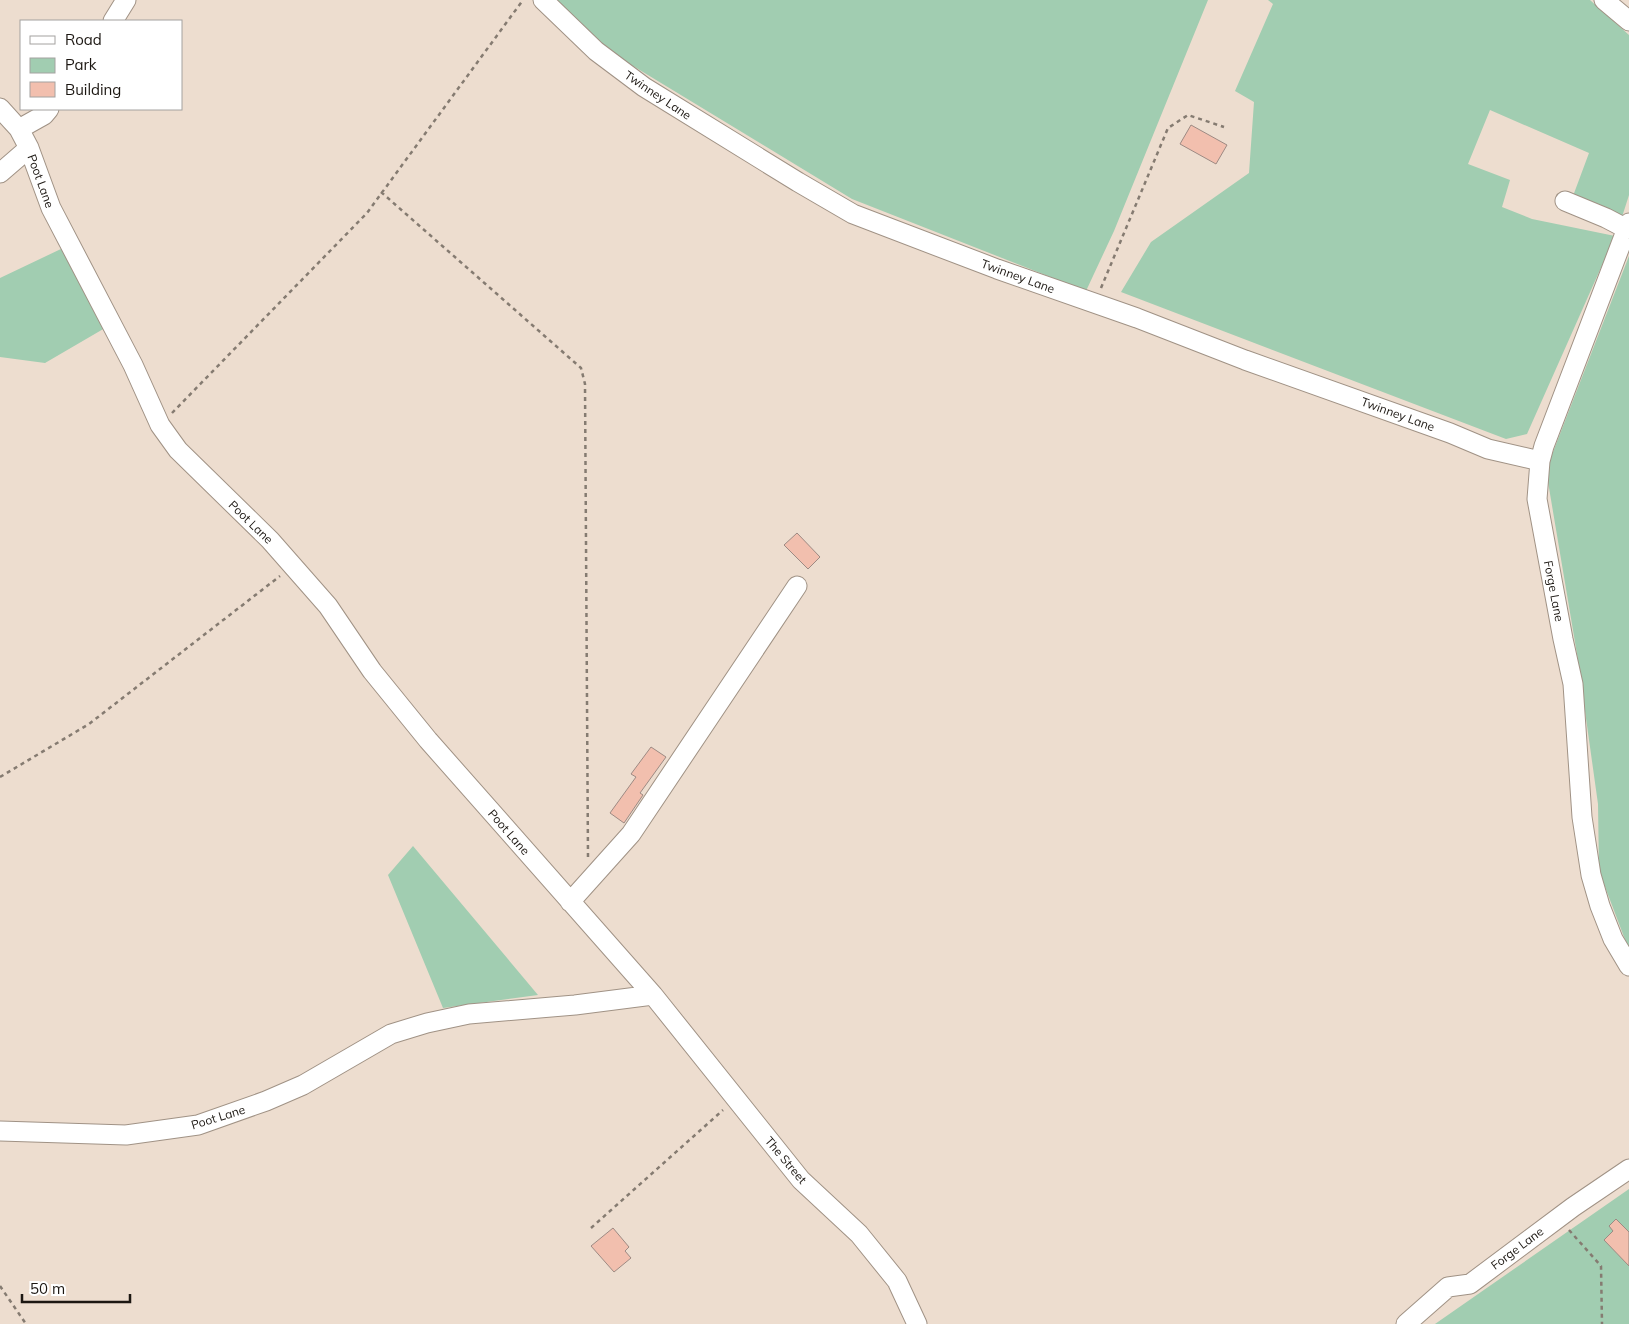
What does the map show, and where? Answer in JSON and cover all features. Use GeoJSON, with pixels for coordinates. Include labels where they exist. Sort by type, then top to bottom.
{"type":"FeatureCollection","features":[{"type":"Feature","properties":{"kind":"street"},"geometry":{"type":"LineString","coordinates":[[114,20],[126,0]]}},
{"type":"Feature","properties":{"kind":"street","name":"Twinney Lane"},"geometry":{"type":"LineString","coordinates":[[543,0],[596,51],[644,87],[723,137],[854,214],[997,269],[1450,433],[1488,449],[1540,461]]}},
{"type":"Feature","properties":{"kind":"street"},"geometry":{"type":"LineString","coordinates":[[1604,0],[1629,21]]}},
{"type":"Feature","properties":{"kind":"street","name":"Poot Lane"},"geometry":{"type":"LineString","coordinates":[[0,108],[19,129],[29,148],[51,208],[133,365],[160,425],[178,450],[270,540],[328,606],[372,671],[428,740],[652,995]]}},
{"type":"Feature","properties":{"kind":"street"},"geometry":{"type":"LineString","coordinates":[[19,129],[44,115],[48,110]]}},
{"type":"Feature","properties":{"kind":"street"},"geometry":{"type":"LineString","coordinates":[[0,173],[29,148]]}},
{"type":"Feature","properties":{"kind":"street"},"geometry":{"type":"LineString","coordinates":[[1565,201],[1628,226]]}},
{"type":"Feature","properties":{"kind":"street","name":"Forge Lane"},"geometry":{"type":"LineString","coordinates":[[1628,226],[1570,374],[1540,461],[1536,499],[1573,684],[1582,818],[1591,875],[1600,906],[1613,939],[1629,966]]}},
{"type":"Feature","properties":{"kind":"street"},"geometry":{"type":"LineString","coordinates":[[570,902],[631,834],[797,586]]}},
{"type":"Feature","properties":{"kind":"street","name":"Poot Lane"},"geometry":{"type":"LineString","coordinates":[[0,1131],[126,1135],[198,1125],[266,1101],[303,1085],[391,1034],[427,1023],[469,1014],[575,1005],[652,995]]}},
{"type":"Feature","properties":{"kind":"street","name":"The Street"},"geometry":{"type":"LineString","coordinates":[[652,995],[801,1180],[859,1234],[897,1281],[917,1324]]}},
{"type":"Feature","properties":{"kind":"street","name":"Forge Lane"},"geometry":{"type":"LineString","coordinates":[[1406,1324],[1448,1287],[1470,1284],[1558,1218],[1629,1169]]}},
{"type":"Feature","properties":{"kind":"path"},"geometry":{"type":"LineString","coordinates":[[160,425],[367,213],[523,0]]}},
{"type":"Feature","properties":{"kind":"path"},"geometry":{"type":"LineString","coordinates":[[1095,303],[1168,128],[1188,115],[1224,127]]}},
{"type":"Feature","properties":{"kind":"path"},"geometry":{"type":"LineString","coordinates":[[381,192],[581,368],[585,384],[588,882]]}},
{"type":"Feature","properties":{"kind":"path"},"geometry":{"type":"LineString","coordinates":[[0,777],[89,724],[293,566]]}},
{"type":"Feature","properties":{"kind":"path"},"geometry":{"type":"LineString","coordinates":[[591,1228],[736,1099]]}},
{"type":"Feature","properties":{"kind":"path"},"geometry":{"type":"LineString","coordinates":[[1558,1218],[1601,1266],[1602,1324]]}},
{"type":"Feature","properties":{"kind":"path"},"geometry":{"type":"LineString","coordinates":[[0,1286],[26,1324]]}},
{"type":"Feature","properties":{"kind":"green space"},"geometry":{"type":"Polygon","coordinates":[[[556,0],[1208,0],[1114,231],[1086,291],[852,199],[610,52],[556,0]]]}},
{"type":"Feature","properties":{"kind":"green space"},"geometry":{"type":"Polygon","coordinates":[[[1268,0],[1590,0],[1629,35],[1629,195],[1622,217],[1573,196],[1589,153],[1490,110],[1468,164],[1510,180],[1502,207],[1532,219],[1615,236],[1527,434],[1506,439],[1121,292],[1151,242],[1249,173],[1254,102],[1235,91],[1273,4],[1268,0]]]}},
{"type":"Feature","properties":{"kind":"green space"},"geometry":{"type":"Polygon","coordinates":[[[63,248],[105,328],[45,363],[0,357],[0,278],[63,248]]]}},
{"type":"Feature","properties":{"kind":"green space"},"geometry":{"type":"Polygon","coordinates":[[[1629,256],[1629,950],[1599,871],[1598,804],[1577,654],[1546,470],[1629,256]]]}},
{"type":"Feature","properties":{"kind":"green space"},"geometry":{"type":"Polygon","coordinates":[[[413,846],[538,995],[443,1008],[388,875],[413,846]]]}},
{"type":"Feature","properties":{"kind":"green space"},"geometry":{"type":"Polygon","coordinates":[[[1629,1189],[1629,1324],[1435,1324],[1629,1189]]]}},
{"type":"Feature","properties":{"kind":"building"},"geometry":{"type":"Polygon","coordinates":[[[1191,125],[1227,145],[1216,164],[1180,144],[1191,125]]]}},
{"type":"Feature","properties":{"kind":"building"},"geometry":{"type":"Polygon","coordinates":[[[797,533],[820,557],[808,569],[784,545],[797,533]]]}},
{"type":"Feature","properties":{"kind":"building"},"geometry":{"type":"Polygon","coordinates":[[[651,747],[666,757],[640,793],[643,795],[624,823],[610,813],[636,777],[631,774],[651,747]]]}},
{"type":"Feature","properties":{"kind":"building"},"geometry":{"type":"Polygon","coordinates":[[[1616,1219],[1629,1232],[1629,1266],[1604,1240],[1613,1231],[1609,1226],[1616,1219]]]}},
{"type":"Feature","properties":{"kind":"building"},"geometry":{"type":"Polygon","coordinates":[[[613,1228],[629,1247],[625,1251],[631,1258],[614,1272],[591,1246],[613,1228]]]}}]}
